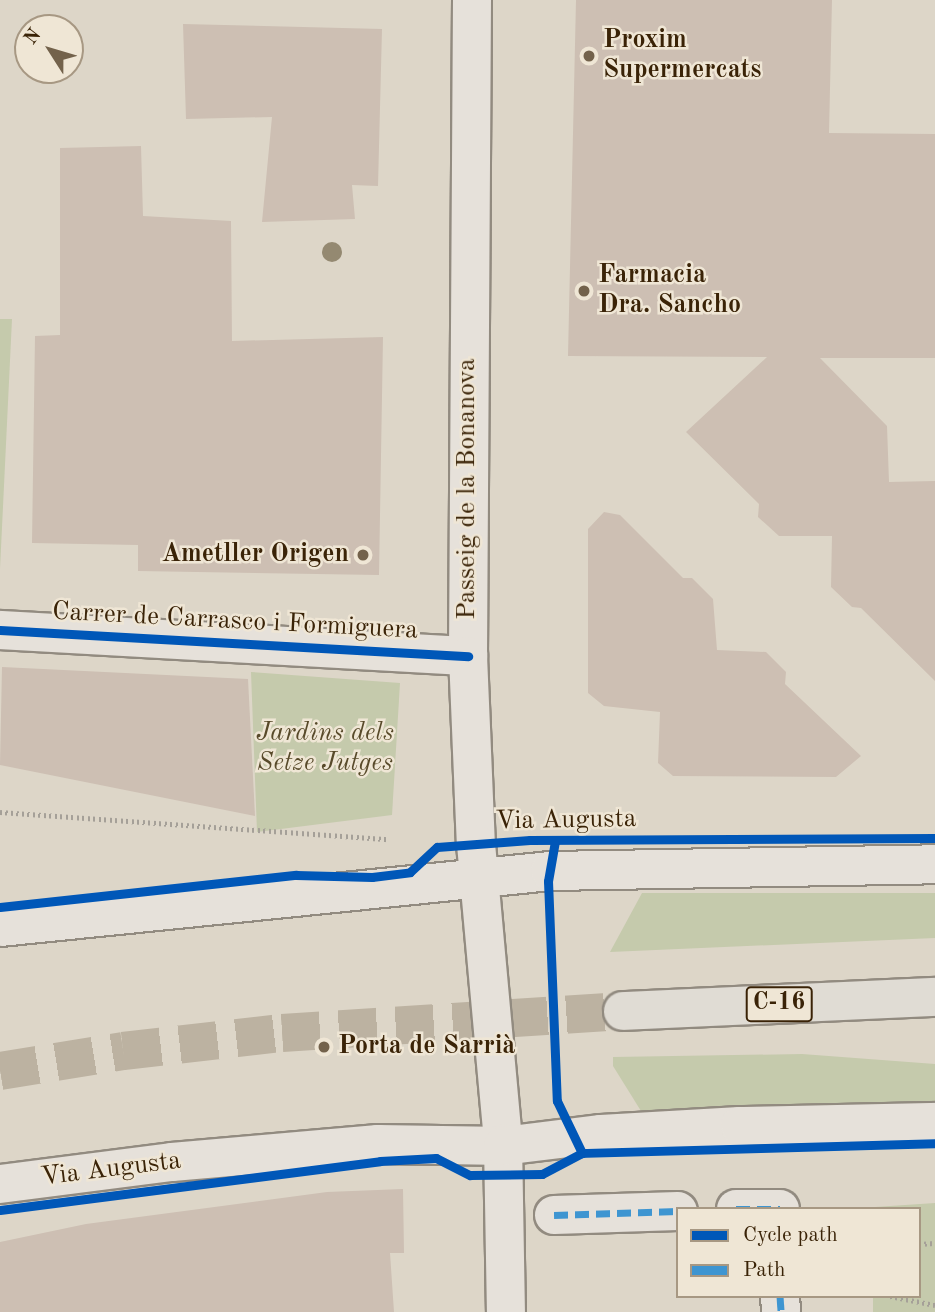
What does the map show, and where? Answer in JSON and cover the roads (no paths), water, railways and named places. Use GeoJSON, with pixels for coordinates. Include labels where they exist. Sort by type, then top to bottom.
{"type":"FeatureCollection","features":[{"type":"Feature","properties":{"kind":"highway","name":"C-16"},"geometry":{"type":"LineString","coordinates":[[623,1011],[935,997]]}},
{"type":"Feature","properties":{"kind":"street","name":"Passeig de la Bonanova"},"geometry":{"type":"LineString","coordinates":[[471,0],[468,656],[480,877],[503,1146],[506,1312]]}},
{"type":"Feature","properties":{"kind":"street","name":"Carrer de Carrasco i Formiguera"},"geometry":{"type":"LineString","coordinates":[[0,629],[468,656]]}},
{"type":"Feature","properties":{"kind":"street","name":"Via Augusta"},"geometry":{"type":"LineString","coordinates":[[0,928],[480,877],[589,869],[935,864]]}},
{"type":"Feature","properties":{"kind":"street","name":"Via Augusta"},"geometry":{"type":"LineString","coordinates":[[0,1184],[172,1162],[378,1144],[503,1146],[601,1134],[740,1126],[935,1122]]}},
{"type":"Feature","properties":{"kind":"street"},"geometry":{"type":"LineString","coordinates":[[554,1215],[676,1211]]}},
{"type":"Feature","properties":{"kind":"tunnel"},"geometry":{"type":"LineString","coordinates":[[0,1071],[123,1051],[282,1033],[623,1011]]}},
{"type":"Feature","properties":{"kind":"place","name":"Proxim Supermercats"},"geometry":{"type":"Point","coordinates":[589,56]}},
{"type":"Feature","properties":{"kind":"place","name":"Farmacia Dra. Sancho"},"geometry":{"type":"Point","coordinates":[584,291]}},
{"type":"Feature","properties":{"kind":"place","name":"Ametller Origen"},"geometry":{"type":"Point","coordinates":[363,555]}},
{"type":"Feature","properties":{"kind":"place","name":"Porta de Sarrià"},"geometry":{"type":"Point","coordinates":[324,1047]}},
{"type":"Feature","properties":{"kind":"park label","name":"Jardins dels Setze Jutges"},"geometry":{"type":"Point","coordinates":[325,749]}}]}
